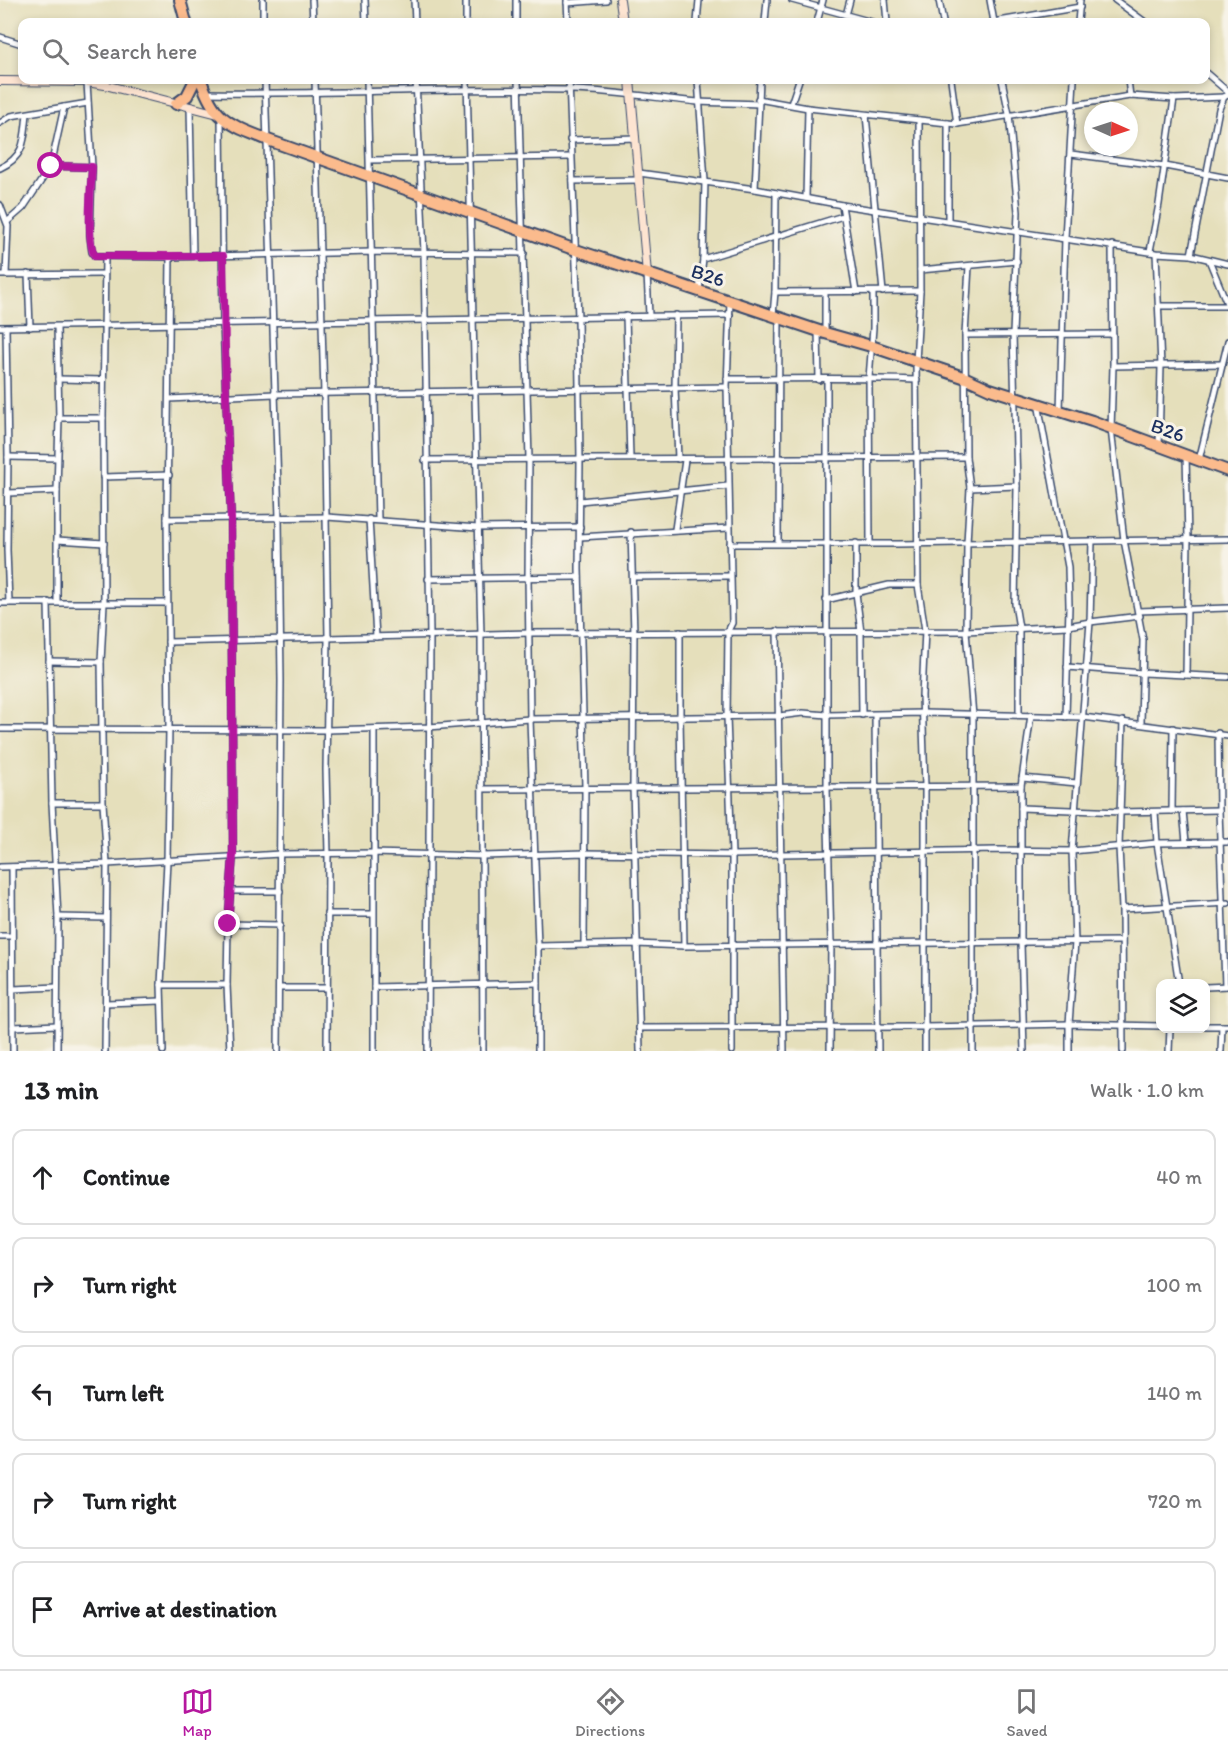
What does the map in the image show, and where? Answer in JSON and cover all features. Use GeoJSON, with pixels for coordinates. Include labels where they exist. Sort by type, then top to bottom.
{"type":"FeatureCollection","features":[{"type":"Feature","properties":{"kind":"highway"},"geometry":{"type":"LineString","coordinates":[[180,0],[185,18]]}},
{"type":"Feature","properties":{"kind":"highway"},"geometry":{"type":"LineString","coordinates":[[176,104],[187,96],[193,84]]}},
{"type":"Feature","properties":{"kind":"highway"},"geometry":{"type":"LineString","coordinates":[[203,84],[219,116]]}},
{"type":"Feature","properties":{"kind":"highway","name":"B26"},"geometry":{"type":"LineString","coordinates":[[219,116],[230,124],[268,140],[576,250],[966,378],[990,389],[1038,403],[1228,471]]}},
{"type":"Feature","properties":{"kind":"street"},"geometry":{"type":"LineString","coordinates":[[263,0],[263,18]]}},
{"type":"Feature","properties":{"kind":"street"},"geometry":{"type":"LineString","coordinates":[[312,0],[313,18]]}},
{"type":"Feature","properties":{"kind":"street"},"geometry":{"type":"LineString","coordinates":[[365,0],[366,18]]}},
{"type":"Feature","properties":{"kind":"street"},"geometry":{"type":"LineString","coordinates":[[414,0],[415,18]]}},
{"type":"Feature","properties":{"kind":"street"},"geometry":{"type":"LineString","coordinates":[[466,0],[466,18]]}},
{"type":"Feature","properties":{"kind":"street"},"geometry":{"type":"LineString","coordinates":[[516,0],[516,18]]}},
{"type":"Feature","properties":{"kind":"street"},"geometry":{"type":"LineString","coordinates":[[568,18],[567,2],[606,0]]}},
{"type":"Feature","properties":{"kind":"street"},"geometry":{"type":"LineString","coordinates":[[620,0],[622,18]]}},
{"type":"Feature","properties":{"kind":"street"},"geometry":{"type":"LineString","coordinates":[[697,18],[699,0]]}},
{"type":"Feature","properties":{"kind":"street"},"geometry":{"type":"LineString","coordinates":[[765,18],[767,0]]}},
{"type":"Feature","properties":{"kind":"street"},"geometry":{"type":"LineString","coordinates":[[792,0],[857,18]]}},
{"type":"Feature","properties":{"kind":"street"},"geometry":{"type":"LineString","coordinates":[[818,18],[823,0]]}},
{"type":"Feature","properties":{"kind":"street"},"geometry":{"type":"LineString","coordinates":[[846,15],[850,0]]}},
{"type":"Feature","properties":{"kind":"street"},"geometry":{"type":"LineString","coordinates":[[885,0],[887,18]]}},
{"type":"Feature","properties":{"kind":"street"},"geometry":{"type":"LineString","coordinates":[[939,0],[942,18]]}},
{"type":"Feature","properties":{"kind":"street"},"geometry":{"type":"LineString","coordinates":[[990,0],[993,18]]}},
{"type":"Feature","properties":{"kind":"street"},"geometry":{"type":"LineString","coordinates":[[1115,0],[1137,18]]}},
{"type":"Feature","properties":{"kind":"street"},"geometry":{"type":"LineString","coordinates":[[1012,18],[1080,3],[1078,18]]}},
{"type":"Feature","properties":{"kind":"street"},"geometry":{"type":"LineString","coordinates":[[0,37],[18,43]]}},
{"type":"Feature","properties":{"kind":"street"},"geometry":{"type":"LineString","coordinates":[[1210,77],[1227,95]]}},
{"type":"Feature","properties":{"kind":"street"},"geometry":{"type":"LineString","coordinates":[[0,81],[18,81]]}},
{"type":"Feature","properties":{"kind":"street"},"geometry":{"type":"LineString","coordinates":[[87,84],[92,167],[90,235],[92,252],[95,256],[170,257],[372,252],[524,253]]}},
{"type":"Feature","properties":{"kind":"street"},"geometry":{"type":"LineString","coordinates":[[97,84],[128,90],[219,116],[223,322],[231,519],[233,856],[228,924],[227,985],[230,1051]]}},
{"type":"Feature","properties":{"kind":"street"},"geometry":{"type":"LineString","coordinates":[[265,84],[279,518],[280,988],[278,1051]]}},
{"type":"Feature","properties":{"kind":"street"},"geometry":{"type":"LineString","coordinates":[[315,84],[327,517],[327,1051]]}},
{"type":"Feature","properties":{"kind":"street"},"geometry":{"type":"LineString","coordinates":[[367,84],[378,519]]}},
{"type":"Feature","properties":{"kind":"street"},"geometry":{"type":"LineString","coordinates":[[416,84],[424,253],[423,321],[430,636],[428,1051]]}},
{"type":"Feature","properties":{"kind":"street"},"geometry":{"type":"LineString","coordinates":[[467,84],[481,635],[483,1051]]}},
{"type":"Feature","properties":{"kind":"street"},"geometry":{"type":"LineString","coordinates":[[518,84],[529,459],[530,719],[538,946],[538,1051]]}},
{"type":"Feature","properties":{"kind":"street"},"geometry":{"type":"LineString","coordinates":[[569,84],[578,318],[579,577],[585,787],[584,945]]}},
{"type":"Feature","properties":{"kind":"street"},"geometry":{"type":"LineString","coordinates":[[630,84],[649,315]]}},
{"type":"Feature","properties":{"kind":"street"},"geometry":{"type":"LineString","coordinates":[[698,84],[705,181],[703,259],[699,291]]}},
{"type":"Feature","properties":{"kind":"street"},"geometry":{"type":"LineString","coordinates":[[755,189],[760,84]]}},
{"type":"Feature","properties":{"kind":"street"},"geometry":{"type":"LineString","coordinates":[[791,104],[798,84]]}},
{"type":"Feature","properties":{"kind":"street"},"geometry":{"type":"LineString","coordinates":[[952,84],[957,124]]}},
{"type":"Feature","properties":{"kind":"street"},"geometry":{"type":"LineString","coordinates":[[1003,84],[1009,114],[1018,231],[1013,334],[1017,486],[1015,604],[1019,628],[1019,715]]}},
{"type":"Feature","properties":{"kind":"street"},"geometry":{"type":"LineString","coordinates":[[1060,411],[1065,238],[1074,84]]}},
{"type":"Feature","properties":{"kind":"street"},"geometry":{"type":"LineString","coordinates":[[1128,84],[1130,96]]}},
{"type":"Feature","properties":{"kind":"street"},"geometry":{"type":"LineString","coordinates":[[206,93],[569,90],[698,102],[758,101],[957,124],[1130,96],[1174,99],[1227,95]]}},
{"type":"Feature","properties":{"kind":"street"},"geometry":{"type":"LineString","coordinates":[[1191,255],[1219,109],[1227,95]]}},
{"type":"Feature","properties":{"kind":"street"},"geometry":{"type":"LineString","coordinates":[[1159,446],[1161,366],[1159,306],[1153,252],[1174,99]]}},
{"type":"Feature","properties":{"kind":"street"},"geometry":{"type":"LineString","coordinates":[[0,123],[11,116],[88,103]]}},
{"type":"Feature","properties":{"kind":"street"},"geometry":{"type":"LineString","coordinates":[[7,222],[23,208],[51,166],[64,107]]}},
{"type":"Feature","properties":{"kind":"street"},"geometry":{"type":"LineString","coordinates":[[190,107],[193,256]]}},
{"type":"Feature","properties":{"kind":"street"},"geometry":{"type":"LineString","coordinates":[[806,198],[808,108]]}},
{"type":"Feature","properties":{"kind":"street"},"geometry":{"type":"LineString","coordinates":[[0,168],[16,158],[24,145],[27,114]]}},
{"type":"Feature","properties":{"kind":"street"},"geometry":{"type":"LineString","coordinates":[[866,115],[883,292]]}},
{"type":"Feature","properties":{"kind":"street"},"geometry":{"type":"LineString","coordinates":[[919,120],[920,291],[916,362],[918,585],[925,630],[923,713],[925,1051]]}},
{"type":"Feature","properties":{"kind":"street"},"geometry":{"type":"LineString","coordinates":[[948,123],[948,221]]}},
{"type":"Feature","properties":{"kind":"street"},"geometry":{"type":"LineString","coordinates":[[570,140],[636,138]]}},
{"type":"Feature","properties":{"kind":"street"},"geometry":{"type":"LineString","coordinates":[[1071,154],[1165,165],[1228,178]]}},
{"type":"Feature","properties":{"kind":"street"},"geometry":{"type":"LineString","coordinates":[[370,160],[571,157]]}},
{"type":"Feature","properties":{"kind":"street"},"geometry":{"type":"LineString","coordinates":[[51,166],[92,167]]}},
{"type":"Feature","properties":{"kind":"street"},"geometry":{"type":"LineString","coordinates":[[573,181],[639,176],[705,181],[842,205],[1153,252],[1191,255],[1228,264]]}},
{"type":"Feature","properties":{"kind":"street"},"geometry":{"type":"LineString","coordinates":[[776,193],[778,543]]}},
{"type":"Feature","properties":{"kind":"street"},"geometry":{"type":"LineString","coordinates":[[0,205],[8,231],[3,274],[104,274]]}},
{"type":"Feature","properties":{"kind":"street"},"geometry":{"type":"LineString","coordinates":[[842,205],[856,292]]}},
{"type":"Feature","properties":{"kind":"street"},"geometry":{"type":"LineString","coordinates":[[703,259],[843,216]]}},
{"type":"Feature","properties":{"kind":"street"},"geometry":{"type":"LineString","coordinates":[[0,231],[8,231]]}},
{"type":"Feature","properties":{"kind":"street"},"geometry":{"type":"LineString","coordinates":[[1112,245],[1111,429],[1125,540],[1143,640],[1141,723]]}},
{"type":"Feature","properties":{"kind":"street"},"geometry":{"type":"LineString","coordinates":[[0,255],[7,255]]}},
{"type":"Feature","properties":{"kind":"street"},"geometry":{"type":"LineString","coordinates":[[105,257],[104,603],[101,662],[103,803],[107,864],[105,1051]]}},
{"type":"Feature","properties":{"kind":"street"},"geometry":{"type":"LineString","coordinates":[[163,1051],[160,985],[167,861],[169,728],[167,519],[170,257]]}},
{"type":"Feature","properties":{"kind":"street"},"geometry":{"type":"LineString","coordinates":[[1159,306],[1228,306],[1209,260]]}},
{"type":"Feature","properties":{"kind":"street"},"geometry":{"type":"LineString","coordinates":[[920,270],[1017,261]]}},
{"type":"Feature","properties":{"kind":"street"},"geometry":{"type":"LineString","coordinates":[[969,266],[965,335],[966,457],[970,488],[966,631],[973,716],[973,1051]]}},
{"type":"Feature","properties":{"kind":"street"},"geometry":{"type":"LineString","coordinates":[[28,274],[30,327]]}},
{"type":"Feature","properties":{"kind":"street"},"geometry":{"type":"LineString","coordinates":[[775,292],[920,291]]}},
{"type":"Feature","properties":{"kind":"street"},"geometry":{"type":"LineString","coordinates":[[819,380],[825,292]]}},
{"type":"Feature","properties":{"kind":"street"},"geometry":{"type":"LineString","coordinates":[[870,543],[869,378],[873,293]]}},
{"type":"Feature","properties":{"kind":"street"},"geometry":{"type":"LineString","coordinates":[[730,302],[727,387],[732,623],[728,631],[727,717],[731,788],[732,1051]]}},
{"type":"Feature","properties":{"kind":"street"},"geometry":{"type":"LineString","coordinates":[[675,529],[681,491],[675,387],[676,315]]}},
{"type":"Feature","properties":{"kind":"street"},"geometry":{"type":"LineString","coordinates":[[9,603],[3,550],[8,493],[8,457],[3,411],[3,327],[730,315]]}},
{"type":"Feature","properties":{"kind":"street"},"geometry":{"type":"LineString","coordinates":[[626,316],[630,458]]}},
{"type":"Feature","properties":{"kind":"street"},"geometry":{"type":"LineString","coordinates":[[57,327],[59,418],[57,602]]}},
{"type":"Feature","properties":{"kind":"street"},"geometry":{"type":"LineString","coordinates":[[965,335],[1113,333]]}},
{"type":"Feature","properties":{"kind":"street"},"geometry":{"type":"LineString","coordinates":[[1199,460],[1228,341]]}},
{"type":"Feature","properties":{"kind":"street"},"geometry":{"type":"LineString","coordinates":[[1113,366],[1222,364]]}},
{"type":"Feature","properties":{"kind":"street"},"geometry":{"type":"LineString","coordinates":[[1220,372],[1228,374]]}},
{"type":"Feature","properties":{"kind":"street"},"geometry":{"type":"LineString","coordinates":[[58,379],[103,380]]}},
{"type":"Feature","properties":{"kind":"street"},"geometry":{"type":"LineString","coordinates":[[727,379],[917,380]]}},
{"type":"Feature","properties":{"kind":"street"},"geometry":{"type":"LineString","coordinates":[[827,380],[826,600],[831,943],[830,1051]]}},
{"type":"Feature","properties":{"kind":"street"},"geometry":{"type":"LineString","coordinates":[[169,399],[275,394],[727,387]]}},
{"type":"Feature","properties":{"kind":"street"},"geometry":{"type":"LineString","coordinates":[[1038,403],[1068,567],[1066,717]]}},
{"type":"Feature","properties":{"kind":"street"},"geometry":{"type":"LineString","coordinates":[[59,418],[103,418]]}},
{"type":"Feature","properties":{"kind":"street"},"geometry":{"type":"LineString","coordinates":[[1186,456],[1188,538],[1186,675]]}},
{"type":"Feature","properties":{"kind":"street"},"geometry":{"type":"LineString","coordinates":[[8,457],[57,458]]}},
{"type":"Feature","properties":{"kind":"street"},"geometry":{"type":"LineString","coordinates":[[426,460],[966,457]]}},
{"type":"Feature","properties":{"kind":"street"},"geometry":{"type":"LineString","coordinates":[[103,477],[169,475]]}},
{"type":"Feature","properties":{"kind":"street"},"geometry":{"type":"LineString","coordinates":[[580,501],[728,486]]}},
{"type":"Feature","properties":{"kind":"street"},"geometry":{"type":"LineString","coordinates":[[970,488],[1017,486]]}},
{"type":"Feature","properties":{"kind":"street"},"geometry":{"type":"LineString","coordinates":[[8,493],[57,492]]}},
{"type":"Feature","properties":{"kind":"street"},"geometry":{"type":"LineString","coordinates":[[167,519],[327,517],[478,528],[580,527]]}},
{"type":"Feature","properties":{"kind":"street"},"geometry":{"type":"LineString","coordinates":[[369,519],[376,637]]}},
{"type":"Feature","properties":{"kind":"street"},"geometry":{"type":"LineString","coordinates":[[580,537],[675,529],[729,528]]}},
{"type":"Feature","properties":{"kind":"street"},"geometry":{"type":"LineString","coordinates":[[631,532],[634,633],[633,787],[639,1051]]}},
{"type":"Feature","properties":{"kind":"street"},"geometry":{"type":"LineString","coordinates":[[730,544],[1228,539]]}},
{"type":"Feature","properties":{"kind":"street"},"geometry":{"type":"LineString","coordinates":[[57,540],[104,543]]}},
{"type":"Feature","properties":{"kind":"street"},"geometry":{"type":"LineString","coordinates":[[1069,1051],[1075,942],[1072,851],[1090,622],[1092,541]]}},
{"type":"Feature","properties":{"kind":"street"},"geometry":{"type":"LineString","coordinates":[[856,543],[856,592],[861,632],[862,715]]}},
{"type":"Feature","properties":{"kind":"street"},"geometry":{"type":"LineString","coordinates":[[633,577],[730,576]]}},
{"type":"Feature","properties":{"kind":"street"},"geometry":{"type":"LineString","coordinates":[[428,579],[579,577]]}},
{"type":"Feature","properties":{"kind":"street"},"geometry":{"type":"LineString","coordinates":[[826,600],[889,585],[918,585]]}},
{"type":"Feature","properties":{"kind":"street"},"geometry":{"type":"LineString","coordinates":[[48,602],[52,803],[58,917],[57,1051]]}},
{"type":"Feature","properties":{"kind":"street"},"geometry":{"type":"LineString","coordinates":[[0,603],[167,603]]}},
{"type":"Feature","properties":{"kind":"street"},"geometry":{"type":"LineString","coordinates":[[168,642],[530,633],[777,630],[966,631],[1068,626],[1139,614],[1228,608]]}},
{"type":"Feature","properties":{"kind":"street"},"geometry":{"type":"LineString","coordinates":[[777,630],[784,1051]]}},
{"type":"Feature","properties":{"kind":"street"},"geometry":{"type":"LineString","coordinates":[[680,632],[684,945]]}},
{"type":"Feature","properties":{"kind":"street"},"geometry":{"type":"LineString","coordinates":[[49,661],[101,662]]}},
{"type":"Feature","properties":{"kind":"street"},"geometry":{"type":"LineString","coordinates":[[1067,667],[1228,677]]}},
{"type":"Feature","properties":{"kind":"street"},"geometry":{"type":"LineString","coordinates":[[0,729],[327,730],[429,727],[530,719],[779,716],[802,713],[827,715],[923,713],[1083,717],[1228,736]]}},
{"type":"Feature","properties":{"kind":"street"},"geometry":{"type":"LineString","coordinates":[[875,715],[878,1051]]}},
{"type":"Feature","properties":{"kind":"street"},"geometry":{"type":"LineString","coordinates":[[1024,1051],[1021,786],[1030,715]]}},
{"type":"Feature","properties":{"kind":"street"},"geometry":{"type":"LineString","coordinates":[[1122,1051],[1122,909],[1119,847],[1123,721]]}},
{"type":"Feature","properties":{"kind":"street"},"geometry":{"type":"LineString","coordinates":[[1172,811],[1173,728]]}},
{"type":"Feature","properties":{"kind":"street"},"geometry":{"type":"LineString","coordinates":[[374,729],[374,1051]]}},
{"type":"Feature","properties":{"kind":"street"},"geometry":{"type":"LineString","coordinates":[[1210,987],[1227,986],[1225,903],[1220,842],[1218,733]]}},
{"type":"Feature","properties":{"kind":"street"},"geometry":{"type":"LineString","coordinates":[[1022,778],[1077,783]]}},
{"type":"Feature","properties":{"kind":"street"},"geometry":{"type":"LineString","coordinates":[[482,789],[1021,786]]}},
{"type":"Feature","properties":{"kind":"street"},"geometry":{"type":"LineString","coordinates":[[52,803],[103,803]]}},
{"type":"Feature","properties":{"kind":"street"},"geometry":{"type":"LineString","coordinates":[[1021,808],[1155,813],[1219,810]]}},
{"type":"Feature","properties":{"kind":"street"},"geometry":{"type":"LineString","coordinates":[[1183,811],[1186,842]]}},
{"type":"Feature","properties":{"kind":"street"},"geometry":{"type":"LineString","coordinates":[[1155,813],[1157,843],[1178,979]]}},
{"type":"Feature","properties":{"kind":"street"},"geometry":{"type":"LineString","coordinates":[[0,867],[107,864],[280,854],[483,856],[585,853],[732,855],[972,850],[1072,851],[1157,843],[1228,842]]}},
{"type":"Feature","properties":{"kind":"street"},"geometry":{"type":"LineString","coordinates":[[12,867],[13,1051]]}},
{"type":"Feature","properties":{"kind":"street"},"geometry":{"type":"LineString","coordinates":[[230,891],[280,891]]}},
{"type":"Feature","properties":{"kind":"street"},"geometry":{"type":"LineString","coordinates":[[1122,909],[1225,903]]}},
{"type":"Feature","properties":{"kind":"street"},"geometry":{"type":"LineString","coordinates":[[327,914],[373,914]]}},
{"type":"Feature","properties":{"kind":"street"},"geometry":{"type":"LineString","coordinates":[[58,917],[106,918]]}},
{"type":"Feature","properties":{"kind":"street"},"geometry":{"type":"LineString","coordinates":[[228,924],[280,925]]}},
{"type":"Feature","properties":{"kind":"street"},"geometry":{"type":"LineString","coordinates":[[0,936],[11,936]]}},
{"type":"Feature","properties":{"kind":"street"},"geometry":{"type":"LineString","coordinates":[[538,946],[1122,941]]}},
{"type":"Feature","properties":{"kind":"street"},"geometry":{"type":"LineString","coordinates":[[374,987],[538,983]]}},
{"type":"Feature","properties":{"kind":"street"},"geometry":{"type":"LineString","coordinates":[[160,985],[227,985]]}},
{"type":"Feature","properties":{"kind":"street"},"geometry":{"type":"LineString","coordinates":[[13,989],[57,987]]}},
{"type":"Feature","properties":{"kind":"street"},"geometry":{"type":"LineString","coordinates":[[280,988],[326,988]]}},
{"type":"Feature","properties":{"kind":"street"},"geometry":{"type":"LineString","coordinates":[[106,1003],[161,1001]]}},
{"type":"Feature","properties":{"kind":"street"},"geometry":{"type":"LineString","coordinates":[[639,1028],[1069,1024],[1156,1026]]}},
{"type":"Feature","properties":{"kind":"street"},"geometry":{"type":"LineString","coordinates":[[13,1027],[57,1025]]}},
{"type":"Feature","properties":{"kind":"street"},"geometry":{"type":"LineString","coordinates":[[1221,1051],[1225,1026]]}},
{"type":"Feature","properties":{"kind":"street"},"geometry":{"type":"LineString","coordinates":[[1169,1051],[1170,1033]]}},
{"type":"Feature","properties":{"kind":"route"},"geometry":{"type":"LineString","coordinates":[[51,166],[92,167],[90,235],[92,252],[95,256],[223,256],[223,322],[231,519],[233,730],[233,856],[228,924]]}}]}
